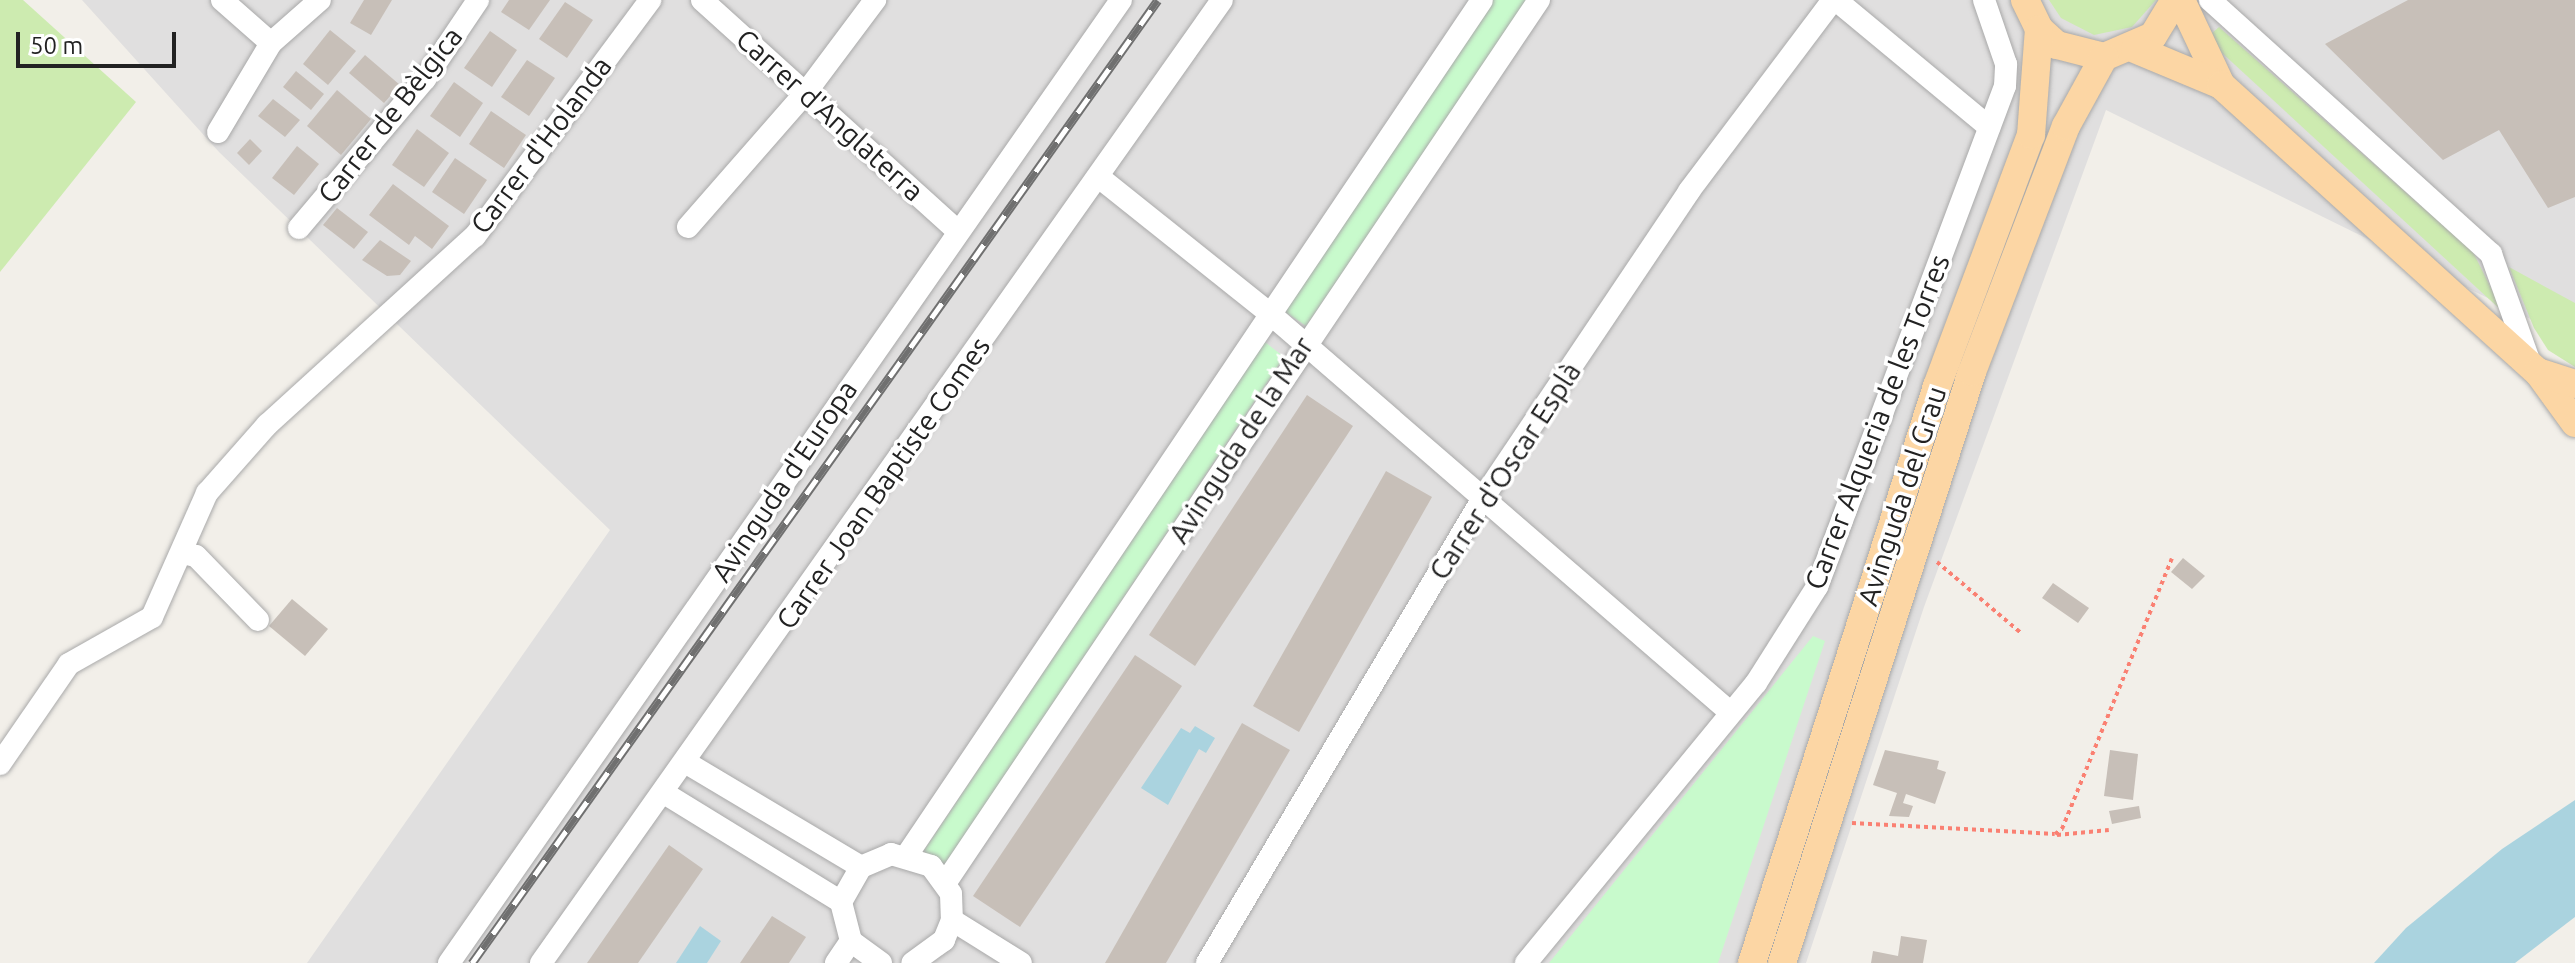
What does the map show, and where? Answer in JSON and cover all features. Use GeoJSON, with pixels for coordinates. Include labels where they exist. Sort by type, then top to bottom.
{"type":"FeatureCollection","features":[{"type":"Feature","properties":{"kind":"main road"},"geometry":{"type":"LineString","coordinates":[[2025,0],[2039,29],[2080,55],[2104,57],[2135,49],[2160,28],[2178,0]]}},
{"type":"Feature","properties":{"kind":"main road"},"geometry":{"type":"LineString","coordinates":[[2178,0],[2221,85]]}},
{"type":"Feature","properties":{"kind":"main road","name":"Avinguda del Grau"},"geometry":{"type":"LineString","coordinates":[[1752,963],[1937,386],[2031,135],[2039,29]]}},
{"type":"Feature","properties":{"kind":"main road"},"geometry":{"type":"LineString","coordinates":[[2135,49],[2221,85],[2535,370],[2575,423]]}},
{"type":"Feature","properties":{"kind":"main road","name":"Avinguda del Grau"},"geometry":{"type":"LineString","coordinates":[[1782,963],[1972,372],[2066,126],[2104,57]]}},
{"type":"Feature","properties":{"kind":"main road"},"geometry":{"type":"LineString","coordinates":[[2535,370],[2575,384]]}},
{"type":"Feature","properties":{"kind":"street"},"geometry":{"type":"LineString","coordinates":[[222,0],[271,43]]}},
{"type":"Feature","properties":{"kind":"street"},"geometry":{"type":"LineString","coordinates":[[218,132],[271,43],[320,0]]}},
{"type":"Feature","properties":{"kind":"street","name":"Carrer de Bèlgica"},"geometry":{"type":"LineString","coordinates":[[299,228],[425,79],[478,0]]}},
{"type":"Feature","properties":{"kind":"street","name":"Carrer d'Holanda"},"geometry":{"type":"LineString","coordinates":[[0,764],[69,664],[152,617],[183,553],[186,528],[207,493],[267,425],[475,236],[650,0]]}},
{"type":"Feature","properties":{"kind":"street","name":"Carrer d'Anglaterra"},"geometry":{"type":"LineString","coordinates":[[702,0],[807,91],[958,231]]}},
{"type":"Feature","properties":{"kind":"street"},"geometry":{"type":"LineString","coordinates":[[688,227],[807,91],[875,0]]}},
{"type":"Feature","properties":{"kind":"street","name":"Avinguda d'Europa"},"geometry":{"type":"LineString","coordinates":[[449,963],[1121,0]]}},
{"type":"Feature","properties":{"kind":"street","name":"Carrer Joan Baptiste Comes"},"geometry":{"type":"LineString","coordinates":[[541,963],[1100,178],[1222,0]]}},
{"type":"Feature","properties":{"kind":"street","name":"Avinguda de la Mar"},"geometry":{"type":"LineString","coordinates":[[907,855],[1268,312],[1482,0]]}},
{"type":"Feature","properties":{"kind":"street","name":"Avinguda de la Mar"},"geometry":{"type":"LineString","coordinates":[[946,882],[1303,343],[1539,0]]}},
{"type":"Feature","properties":{"kind":"street"},"geometry":{"type":"LineString","coordinates":[[1835,0],[1989,127],[2007,70],[1984,0]]}},
{"type":"Feature","properties":{"kind":"street","name":"Carrer d'Oscar Esplà"},"geometry":{"type":"LineString","coordinates":[[1207,963],[1483,498],[1689,191],[1835,0]]}},
{"type":"Feature","properties":{"kind":"street"},"geometry":{"type":"LineString","coordinates":[[2210,0],[2491,254],[2535,370]]}},
{"type":"Feature","properties":{"kind":"street","name":"Carrer Alqueria de les Torres"},"geometry":{"type":"LineString","coordinates":[[1526,963],[1730,712],[1801,617],[1832,554],[1989,127]]}},
{"type":"Feature","properties":{"kind":"street"},"geometry":{"type":"LineString","coordinates":[[1100,178],[1268,312],[1730,712]]}},
{"type":"Feature","properties":{"kind":"street"},"geometry":{"type":"LineString","coordinates":[[183,553],[196,556],[258,620]]}},
{"type":"Feature","properties":{"kind":"street"},"geometry":{"type":"LineString","coordinates":[[685,762],[861,867],[907,855],[931,866],[946,882],[952,920],[929,960]]}},
{"type":"Feature","properties":{"kind":"street"},"geometry":{"type":"LineString","coordinates":[[664,793],[841,902],[851,941],[881,963]]}},
{"type":"Feature","properties":{"kind":"street"},"geometry":{"type":"LineString","coordinates":[[841,902],[861,867]]}},
{"type":"Feature","properties":{"kind":"street"},"geometry":{"type":"LineString","coordinates":[[952,920],[1021,963]]}},
{"type":"Feature","properties":{"kind":"street"},"geometry":{"type":"LineString","coordinates":[[836,963],[851,941]]}},
{"type":"Feature","properties":{"kind":"path"},"geometry":{"type":"LineString","coordinates":[[1917,545],[2021,633]]}},
{"type":"Feature","properties":{"kind":"path"},"geometry":{"type":"LineString","coordinates":[[2055,834],[2067,822],[2172,558]]}},
{"type":"Feature","properties":{"kind":"path"},"geometry":{"type":"LineString","coordinates":[[1829,821],[2055,834],[2109,830]]}},
{"type":"Feature","properties":{"kind":"shaded area"},"geometry":{"type":"Polygon","coordinates":[[[82,0],[2575,0],[2575,341],[2106,110],[1924,607],[1806,963],[307,963],[610,530],[219,152],[82,0]]]}},
{"type":"Feature","properties":{"kind":"green space"},"geometry":{"type":"Polygon","coordinates":[[[0,0],[23,0],[136,102],[0,272],[0,0]]]}},
{"type":"Feature","properties":{"kind":"green space"},"geometry":{"type":"Polygon","coordinates":[[[1493,0],[1528,0],[1306,326],[1284,311],[1493,0]]]}},
{"type":"Feature","properties":{"kind":"green space"},"geometry":{"type":"Polygon","coordinates":[[[2049,0],[2156,0],[2132,27],[2094,35],[2061,18],[2049,0]]]}},
{"type":"Feature","properties":{"kind":"green space"},"geometry":{"type":"Polygon","coordinates":[[[2219,27],[2473,252],[2503,312],[2221,52],[2211,34],[2219,27]]]}},
{"type":"Feature","properties":{"kind":"green space"},"geometry":{"type":"Polygon","coordinates":[[[2509,267],[2575,303],[2575,367],[2548,350],[2534,328],[2509,267]]]}},
{"type":"Feature","properties":{"kind":"green space"},"geometry":{"type":"Polygon","coordinates":[[[1265,342],[1284,357],[943,868],[921,855],[1265,342]]]}},
{"type":"Feature","properties":{"kind":"green space"},"geometry":{"type":"Polygon","coordinates":[[[1813,636],[1825,641],[1718,963],[1549,963],[1813,636]]]}},
{"type":"Feature","properties":{"kind":"water"},"geometry":{"type":"Polygon","coordinates":[[[1195,726],[1215,738],[1206,753],[1199,749],[1168,805],[1141,788],[1181,728],[1190,733],[1195,726]]]}},
{"type":"Feature","properties":{"kind":"water"},"geometry":{"type":"Polygon","coordinates":[[[2575,800],[2575,917],[2515,963],[2374,963],[2406,928],[2502,849],[2575,800]]]}},
{"type":"Feature","properties":{"kind":"water"},"geometry":{"type":"Polygon","coordinates":[[[700,926],[721,941],[707,963],[676,963],[700,926]]]}},
{"type":"Feature","properties":{"kind":"building"},"geometry":{"type":"Polygon","coordinates":[[[364,0],[392,0],[371,35],[350,23],[364,0]]]}},
{"type":"Feature","properties":{"kind":"building"},"geometry":{"type":"Polygon","coordinates":[[[509,0],[550,0],[529,30],[501,12],[509,0]]]}},
{"type":"Feature","properties":{"kind":"building"},"geometry":{"type":"Polygon","coordinates":[[[2408,0],[2575,0],[2575,197],[2548,208],[2499,130],[2443,160],[2325,44],[2408,0]]]}},
{"type":"Feature","properties":{"kind":"building"},"geometry":{"type":"Polygon","coordinates":[[[565,2],[593,20],[567,58],[539,39],[565,2]]]}},
{"type":"Feature","properties":{"kind":"building"},"geometry":{"type":"Polygon","coordinates":[[[330,30],[356,51],[328,85],[303,64],[330,30]]]}},
{"type":"Feature","properties":{"kind":"building"},"geometry":{"type":"Polygon","coordinates":[[[490,31],[517,50],[492,87],[464,68],[490,31]]]}},
{"type":"Feature","properties":{"kind":"building"},"geometry":{"type":"Polygon","coordinates":[[[365,55],[400,85],[384,103],[349,73],[365,55]]]}},
{"type":"Feature","properties":{"kind":"building"},"geometry":{"type":"Polygon","coordinates":[[[527,60],[555,78],[529,116],[501,97],[527,60]]]}},
{"type":"Feature","properties":{"kind":"building"},"geometry":{"type":"Polygon","coordinates":[[[296,71],[324,94],[311,110],[283,87],[296,71]]]}},
{"type":"Feature","properties":{"kind":"building"},"geometry":{"type":"Polygon","coordinates":[[[454,82],[483,103],[460,137],[430,116],[454,82]]]}},
{"type":"Feature","properties":{"kind":"building"},"geometry":{"type":"Polygon","coordinates":[[[337,90],[371,119],[341,155],[307,126],[337,90]]]}},
{"type":"Feature","properties":{"kind":"building"},"geometry":{"type":"Polygon","coordinates":[[[273,99],[300,120],[285,137],[258,116],[273,99]]]}},
{"type":"Feature","properties":{"kind":"building"},"geometry":{"type":"Polygon","coordinates":[[[491,111],[526,135],[504,168],[469,144],[491,111]]]}},
{"type":"Feature","properties":{"kind":"building"},"geometry":{"type":"Polygon","coordinates":[[[417,129],[449,153],[424,187],[392,165],[417,129]]]}},
{"type":"Feature","properties":{"kind":"building"},"geometry":{"type":"Polygon","coordinates":[[[250,139],[262,151],[249,165],[237,153],[250,139]]]}},
{"type":"Feature","properties":{"kind":"building"},"geometry":{"type":"Polygon","coordinates":[[[297,146],[319,164],[294,195],[272,178],[297,146]]]}},
{"type":"Feature","properties":{"kind":"building"},"geometry":{"type":"Polygon","coordinates":[[[455,158],[487,180],[464,214],[432,192],[455,158]]]}},
{"type":"Feature","properties":{"kind":"building"},"geometry":{"type":"Polygon","coordinates":[[[393,184],[449,226],[432,249],[415,236],[409,245],[369,215],[393,184]]]}},
{"type":"Feature","properties":{"kind":"building"},"geometry":{"type":"Polygon","coordinates":[[[337,208],[368,232],[354,249],[323,225],[337,208]]]}},
{"type":"Feature","properties":{"kind":"building"},"geometry":{"type":"Polygon","coordinates":[[[380,240],[411,261],[400,275],[387,276],[362,260],[380,240]]]}},
{"type":"Feature","properties":{"kind":"building"},"geometry":{"type":"Polygon","coordinates":[[[1307,395],[1353,426],[1195,666],[1149,635],[1307,395]]]}},
{"type":"Feature","properties":{"kind":"building"},"geometry":{"type":"Polygon","coordinates":[[[1386,471],[1432,497],[1299,732],[1253,706],[1386,471]]]}},
{"type":"Feature","properties":{"kind":"building"},"geometry":{"type":"Polygon","coordinates":[[[2183,558],[2205,576],[2192,589],[2171,572],[2183,558]]]}},
{"type":"Feature","properties":{"kind":"building"},"geometry":{"type":"Polygon","coordinates":[[[2053,583],[2089,608],[2078,623],[2042,598],[2053,583]]]}},
{"type":"Feature","properties":{"kind":"building"},"geometry":{"type":"Polygon","coordinates":[[[292,599],[328,629],[305,656],[269,626],[292,599]]]}},
{"type":"Feature","properties":{"kind":"building"},"geometry":{"type":"Polygon","coordinates":[[[1135,655],[1182,686],[1020,927],[973,896],[1135,655]]]}},
{"type":"Feature","properties":{"kind":"building"},"geometry":{"type":"Polygon","coordinates":[[[1242,723],[1290,750],[1166,963],[1105,963],[1242,723]]]}},
{"type":"Feature","properties":{"kind":"building"},"geometry":{"type":"Polygon","coordinates":[[[1885,750],[1939,761],[1937,769],[1946,772],[1935,804],[1906,794],[1903,803],[1913,806],[1909,817],[1889,816],[1897,793],[1873,785],[1885,750]]]}},
{"type":"Feature","properties":{"kind":"building"},"geometry":{"type":"Polygon","coordinates":[[[2110,750],[2138,754],[2133,800],[2104,796],[2110,750]]]}},
{"type":"Feature","properties":{"kind":"building"},"geometry":{"type":"Polygon","coordinates":[[[2139,806],[2141,818],[2112,824],[2109,811],[2139,806]]]}},
{"type":"Feature","properties":{"kind":"building"},"geometry":{"type":"Polygon","coordinates":[[[669,845],[703,869],[638,963],[587,963],[669,845]]]}},
{"type":"Feature","properties":{"kind":"building"},"geometry":{"type":"Polygon","coordinates":[[[772,916],[806,937],[789,963],[740,963],[772,916]]]}},
{"type":"Feature","properties":{"kind":"building"},"geometry":{"type":"Polygon","coordinates":[[[1901,936],[1927,940],[1923,963],[1871,963],[1873,951],[1898,956],[1901,936]]]}},
{"type":"Feature","properties":{"kind":"railway"},"geometry":{"type":"LineString","coordinates":[[472,963],[1158,0]]}}]}
